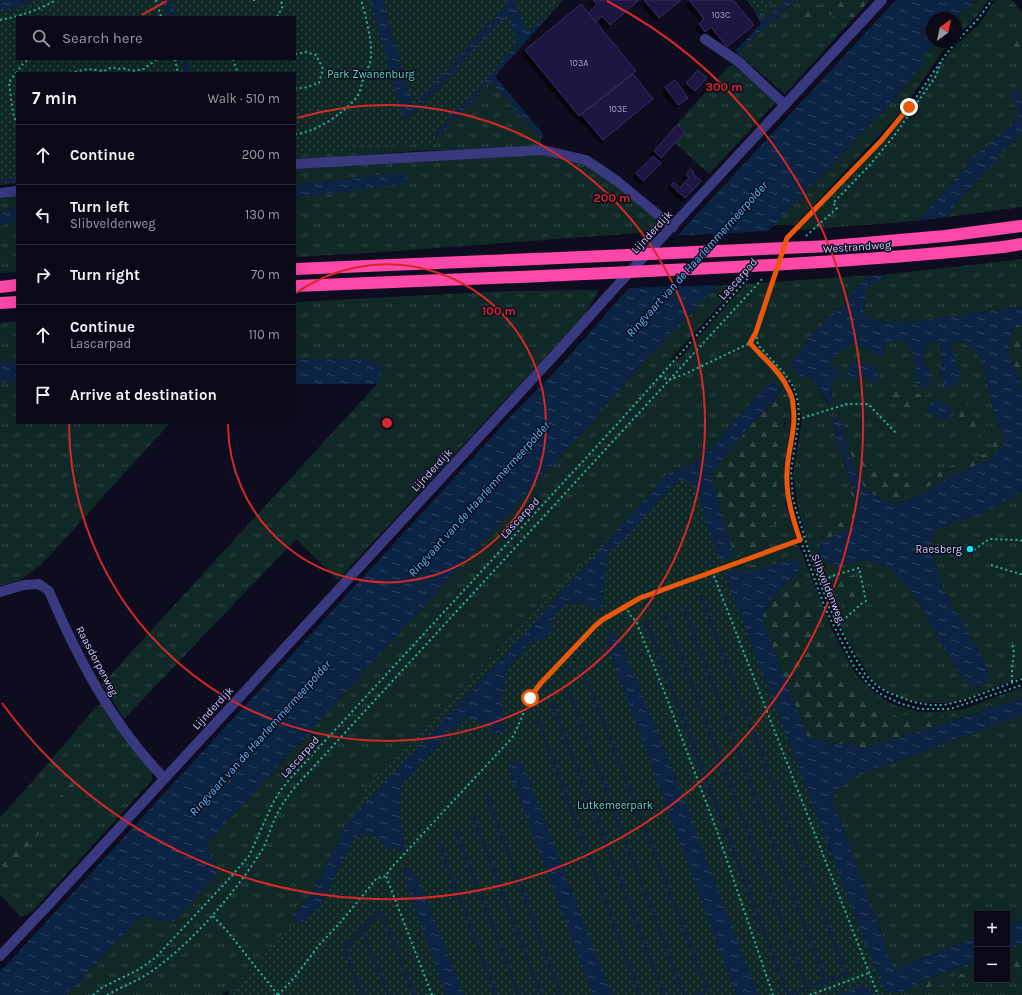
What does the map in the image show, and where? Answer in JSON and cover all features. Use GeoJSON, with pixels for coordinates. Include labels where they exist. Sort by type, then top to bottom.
{"type":"FeatureCollection","features":[{"type":"Feature","properties":{"kind":"highway","name":"Westrandweg"},"geometry":{"type":"LineString","coordinates":[[296,269],[831,246],[945,236],[1022,226]]}},
{"type":"Feature","properties":{"kind":"highway","name":"Westrandweg"},"geometry":{"type":"LineString","coordinates":[[296,286],[840,262],[938,254],[1022,244]]}},
{"type":"Feature","properties":{"kind":"highway"},"geometry":{"type":"LineString","coordinates":[[0,287],[16,285]]}},
{"type":"Feature","properties":{"kind":"highway"},"geometry":{"type":"LineString","coordinates":[[0,303],[16,302]]}},
{"type":"Feature","properties":{"kind":"street","name":"Lijnderdijk"},"geometry":{"type":"LineString","coordinates":[[0,956],[52,902],[164,778],[882,0]]}},
{"type":"Feature","properties":{"kind":"street"},"geometry":{"type":"LineString","coordinates":[[706,39],[739,62],[785,105]]}},
{"type":"Feature","properties":{"kind":"street"},"geometry":{"type":"LineString","coordinates":[[296,164],[543,150],[586,160],[617,181],[672,227]]}},
{"type":"Feature","properties":{"kind":"street"},"geometry":{"type":"LineString","coordinates":[[0,193],[16,191]]}},
{"type":"Feature","properties":{"kind":"street","name":"Raasdorperweg"},"geometry":{"type":"LineString","coordinates":[[0,592],[24,585],[39,584],[49,591],[83,666],[101,697],[137,747],[164,778]]}},
{"type":"Feature","properties":{"kind":"path"},"geometry":{"type":"LineString","coordinates":[[18,16],[46,6],[56,0]]}},
{"type":"Feature","properties":{"kind":"path"},"geometry":{"type":"LineString","coordinates":[[156,0],[162,16]]}},
{"type":"Feature","properties":{"kind":"path"},"geometry":{"type":"LineString","coordinates":[[278,16],[283,6],[280,0]]}},
{"type":"Feature","properties":{"kind":"path"},"geometry":{"type":"LineString","coordinates":[[296,134],[303,134],[314,129],[342,112],[358,96],[371,59],[366,16],[361,0]]}},
{"type":"Feature","properties":{"kind":"path"},"geometry":{"type":"LineString","coordinates":[[962,36],[978,19],[992,0]]}},
{"type":"Feature","properties":{"kind":"path"},"geometry":{"type":"LineString","coordinates":[[0,20],[16,17]]}},
{"type":"Feature","properties":{"kind":"path"},"geometry":{"type":"LineString","coordinates":[[787,238],[881,141],[909,107],[951,48]]}},
{"type":"Feature","properties":{"kind":"path"},"geometry":{"type":"LineString","coordinates":[[296,54],[306,52],[316,55],[323,69],[319,83],[304,88],[296,88]]}},
{"type":"Feature","properties":{"kind":"path"},"geometry":{"type":"LineString","coordinates":[[803,238],[837,208],[833,203],[869,166],[894,136],[936,76],[942,59]]}},
{"type":"Feature","properties":{"kind":"path"},"geometry":{"type":"LineString","coordinates":[[17,72],[28,60]]}},
{"type":"Feature","properties":{"kind":"path"},"geometry":{"type":"LineString","coordinates":[[74,72],[88,69],[104,71],[112,67],[116,69],[125,68],[131,71],[144,69],[156,60]]}},
{"type":"Feature","properties":{"kind":"path"},"geometry":{"type":"LineString","coordinates":[[175,60],[178,72]]}},
{"type":"Feature","properties":{"kind":"path"},"geometry":{"type":"LineString","coordinates":[[233,60],[238,72]]}},
{"type":"Feature","properties":{"kind":"path"},"geometry":{"type":"LineString","coordinates":[[16,73],[9,82],[13,113],[16,122]]}},
{"type":"Feature","properties":{"kind":"path"},"geometry":{"type":"LineString","coordinates":[[660,376],[669,380],[750,343],[756,332],[777,271]]}},
{"type":"Feature","properties":{"kind":"path","name":"Lascarpad"},"geometry":{"type":"LineString","coordinates":[[93,995],[103,988],[138,970],[155,958],[228,880],[249,856],[273,804],[280,791],[289,780],[753,273]]}},
{"type":"Feature","properties":{"kind":"path"},"geometry":{"type":"LineString","coordinates":[[107,995],[140,979],[155,969],[188,941],[212,915],[230,895],[261,853],[280,807],[296,786],[765,276]]}},
{"type":"Feature","properties":{"kind":"path"},"geometry":{"type":"LineString","coordinates":[[756,332],[758,345],[784,373],[794,388],[798,402],[799,419],[791,472],[793,499],[829,607],[865,674],[876,685],[900,698],[913,702],[944,705],[965,700],[1022,679]]}},
{"type":"Feature","properties":{"kind":"path","name":"Slibveldenweg"},"geometry":{"type":"LineString","coordinates":[[750,343],[776,371],[787,386],[794,404],[792,437],[788,454],[786,475],[788,499],[800,540],[825,608],[853,665],[868,684],[882,695],[902,704],[920,709],[950,709],[1022,685]]}},
{"type":"Feature","properties":{"kind":"path"},"geometry":{"type":"LineString","coordinates":[[793,421],[847,404],[868,404],[896,433]]}},
{"type":"Feature","properties":{"kind":"path"},"geometry":{"type":"LineString","coordinates":[[212,915],[228,932],[278,995],[377,878],[386,876],[388,872],[510,740],[514,735],[530,698],[540,684],[595,626],[640,598],[805,538]]}},
{"type":"Feature","properties":{"kind":"path"},"geometry":{"type":"LineString","coordinates":[[974,550],[989,539],[1022,541]]}},
{"type":"Feature","properties":{"kind":"path"},"geometry":{"type":"LineString","coordinates":[[991,565],[1022,574]]}},
{"type":"Feature","properties":{"kind":"path"},"geometry":{"type":"LineString","coordinates":[[820,583],[832,576],[859,568],[866,601],[838,625]]}},
{"type":"Feature","properties":{"kind":"path"},"geometry":{"type":"LineString","coordinates":[[712,571],[878,995]]}},
{"type":"Feature","properties":{"kind":"path"},"geometry":{"type":"LineString","coordinates":[[626,606],[630,615],[636,621],[690,757],[773,995]]}},
{"type":"Feature","properties":{"kind":"path"},"geometry":{"type":"LineString","coordinates":[[1012,642],[1014,653],[1012,682]]}},
{"type":"Feature","properties":{"kind":"path"},"geometry":{"type":"LineString","coordinates":[[386,876],[432,995]]}},
{"type":"Feature","properties":{"kind":"path"},"geometry":{"type":"LineString","coordinates":[[810,995],[869,974]]}},
{"type":"Feature","properties":{"kind":"green space","name":"Park Zwanenburg"},"geometry":{"type":"Polygon","coordinates":[[[0,0],[563,0],[434,143],[296,154],[296,72],[16,72],[16,183],[0,185],[0,0]]]}},
{"type":"Feature","properties":{"kind":"green space"},"geometry":{"type":"Polygon","coordinates":[[[746,0],[787,0],[764,21],[746,0]]]}},
{"type":"Feature","properties":{"kind":"green space"},"geometry":{"type":"Polygon","coordinates":[[[750,0],[774,0],[762,13],[750,0]]]}},
{"type":"Feature","properties":{"kind":"green space"},"geometry":{"type":"Polygon","coordinates":[[[796,0],[838,0],[830,10],[821,9],[806,18],[825,12],[850,22],[785,94],[737,53],[796,0]]]}},
{"type":"Feature","properties":{"kind":"green space"},"geometry":{"type":"Polygon","coordinates":[[[838,0],[848,0],[852,14],[864,0],[870,0],[850,22],[825,12],[806,18],[801,10],[813,2],[821,9],[830,10],[838,0]]]}},
{"type":"Feature","properties":{"kind":"green space"},"geometry":{"type":"Polygon","coordinates":[[[848,0],[864,0],[852,14],[848,0]]]}},
{"type":"Feature","properties":{"kind":"green space"},"geometry":{"type":"Polygon","coordinates":[[[977,0],[988,0],[976,17],[962,31],[962,12],[966,8],[967,10],[977,0]]]}},
{"type":"Feature","properties":{"kind":"green space"},"geometry":{"type":"Polygon","coordinates":[[[995,0],[1012,0],[1022,12],[1022,102],[1016,87],[1019,113],[1012,126],[977,154],[919,221],[798,230],[904,117],[952,49],[962,48],[962,40],[981,22],[995,0]]]}},
{"type":"Feature","properties":{"kind":"green space"},"geometry":{"type":"Polygon","coordinates":[[[1022,38],[1022,46],[1009,49],[1000,42],[1022,38]]]}},
{"type":"Feature","properties":{"kind":"green space"},"geometry":{"type":"Polygon","coordinates":[[[929,48],[946,48],[902,111],[795,225],[773,225],[882,113],[926,60],[922,56],[929,48]]]}},
{"type":"Feature","properties":{"kind":"green space"},"geometry":{"type":"Polygon","coordinates":[[[734,65],[776,102],[709,174],[669,137],[669,133],[729,66],[734,65]]]}},
{"type":"Feature","properties":{"kind":"green space"},"geometry":{"type":"Polygon","coordinates":[[[490,80],[541,139],[541,147],[414,151],[296,160],[296,137],[438,138],[490,80]]]}},
{"type":"Feature","properties":{"kind":"green space"},"geometry":{"type":"Polygon","coordinates":[[[1022,118],[1022,207],[948,217],[958,201],[1011,144],[1022,118]]]}},
{"type":"Feature","properties":{"kind":"green space"},"geometry":{"type":"Polygon","coordinates":[[[540,155],[580,161],[619,187],[662,223],[652,232],[296,257],[296,198],[406,172],[296,185],[296,167],[540,155]]]}},
{"type":"Feature","properties":{"kind":"green space"},"geometry":{"type":"Polygon","coordinates":[[[16,196],[16,208],[14,207],[0,213],[0,198],[16,196]]]}},
{"type":"Feature","properties":{"kind":"green space"},"geometry":{"type":"Polygon","coordinates":[[[9,222],[16,222],[16,272],[0,273],[0,226],[9,222]]]}},
{"type":"Feature","properties":{"kind":"green space"},"geometry":{"type":"Polygon","coordinates":[[[1022,259],[1022,307],[903,323],[875,321],[863,314],[867,288],[891,274],[1022,259]]]}},
{"type":"Feature","properties":{"kind":"green space"},"geometry":{"type":"Polygon","coordinates":[[[871,275],[857,286],[846,302],[810,337],[790,365],[804,376],[811,378],[828,404],[832,403],[831,388],[839,372],[829,362],[842,350],[853,343],[866,348],[883,358],[885,347],[893,338],[905,341],[914,357],[915,370],[931,374],[923,359],[925,347],[933,341],[941,347],[941,376],[955,359],[951,346],[960,340],[975,350],[983,365],[995,416],[1003,433],[1003,447],[906,502],[889,504],[865,489],[850,459],[842,422],[835,435],[859,511],[820,553],[818,558],[822,558],[839,565],[867,560],[891,568],[913,593],[952,663],[965,682],[978,688],[988,672],[982,657],[942,587],[931,548],[935,530],[993,508],[1022,491],[1022,677],[967,698],[949,703],[927,703],[907,700],[886,690],[871,678],[854,652],[831,609],[811,557],[798,507],[793,474],[802,420],[796,390],[786,375],[783,383],[788,393],[792,408],[787,452],[786,504],[796,539],[736,560],[738,564],[796,544],[799,546],[834,634],[856,675],[874,692],[890,703],[919,712],[938,712],[964,709],[1022,687],[1022,698],[993,708],[990,705],[986,710],[957,720],[949,715],[919,720],[908,715],[897,717],[827,668],[811,601],[795,595],[804,579],[800,574],[777,595],[763,614],[774,594],[799,573],[798,569],[801,565],[796,562],[747,572],[902,992],[929,978],[974,962],[974,983],[1010,983],[1010,948],[1022,943],[1022,995],[232,995],[227,990],[222,995],[66,995],[140,917],[217,874],[207,844],[591,423],[643,362],[717,286],[739,284],[670,360],[679,359],[746,284],[871,275]],[[774,382],[769,383],[698,462],[669,472],[500,661],[345,828],[309,898],[292,915],[296,921],[608,555],[729,559],[734,554],[735,556],[779,535],[766,536],[762,531],[765,526],[777,524],[774,503],[785,424],[786,395],[774,382]],[[934,401],[926,408],[944,420],[934,401]]]}},
{"type":"Feature","properties":{"kind":"green space"},"geometry":{"type":"Polygon","coordinates":[[[599,290],[585,314],[338,580],[296,539],[124,719],[102,684],[377,384],[365,359],[296,359],[296,302],[507,291],[599,290]]]}},
{"type":"Feature","properties":{"kind":"green space"},"geometry":{"type":"Polygon","coordinates":[[[16,321],[16,362],[0,363],[0,323],[16,321]]]}},
{"type":"Feature","properties":{"kind":"green space"},"geometry":{"type":"Polygon","coordinates":[[[1022,325],[1022,390],[1008,352],[1011,336],[1016,326],[1022,325]]]}},
{"type":"Feature","properties":{"kind":"green space"},"geometry":{"type":"Polygon","coordinates":[[[0,382],[16,382],[16,424],[169,424],[41,565],[19,581],[0,586],[0,382]]]}},
{"type":"Feature","properties":{"kind":"green space"},"geometry":{"type":"Polygon","coordinates":[[[890,385],[921,395],[926,405],[911,413],[888,397],[886,389],[890,385]]]}},
{"type":"Feature","properties":{"kind":"green space"},"geometry":{"type":"Polygon","coordinates":[[[780,390],[786,395],[786,400],[783,443],[774,503],[777,524],[765,526],[762,531],[766,536],[779,535],[784,539],[734,557],[710,474],[777,396],[780,390]]]}},
{"type":"Feature","properties":{"kind":"green space"},"geometry":{"type":"Polygon","coordinates":[[[963,400],[982,426],[992,426],[1003,433],[1003,447],[985,462],[889,504],[865,489],[847,444],[857,445],[873,468],[903,474],[910,487],[946,468],[992,451],[994,438],[991,434],[982,432],[972,441],[951,418],[963,400]]]}},
{"type":"Feature","properties":{"kind":"green space","name":"Lutkemeerpark"},"geometry":{"type":"Polygon","coordinates":[[[669,474],[700,484],[851,893],[893,995],[227,995],[314,902],[367,785],[669,474]]]}},
{"type":"Feature","properties":{"kind":"green space"},"geometry":{"type":"Polygon","coordinates":[[[851,483],[859,511],[851,528],[830,538],[811,529],[831,522],[849,522],[853,513],[852,506],[854,499],[851,494],[846,491],[851,483]]]}},
{"type":"Feature","properties":{"kind":"green space"},"geometry":{"type":"Polygon","coordinates":[[[771,558],[776,558],[775,564],[747,572],[740,571],[771,558]]]}},
{"type":"Feature","properties":{"kind":"green space"},"geometry":{"type":"Polygon","coordinates":[[[822,558],[837,565],[854,562],[855,565],[844,569],[829,570],[822,562],[822,558]]]}},
{"type":"Feature","properties":{"kind":"green space"},"geometry":{"type":"Polygon","coordinates":[[[800,574],[804,579],[795,595],[811,601],[827,668],[897,717],[908,715],[919,720],[949,715],[957,720],[861,749],[857,746],[830,743],[807,736],[763,621],[763,614],[777,595],[800,574]]]}},
{"type":"Feature","properties":{"kind":"green space"},"geometry":{"type":"Polygon","coordinates":[[[855,575],[863,598],[855,606],[845,607],[836,582],[841,577],[855,575]]]}},
{"type":"Feature","properties":{"kind":"green space"},"geometry":{"type":"Polygon","coordinates":[[[101,704],[152,772],[152,780],[32,912],[21,917],[0,895],[0,817],[95,708],[101,704]]]}},
{"type":"Feature","properties":{"kind":"green space"},"geometry":{"type":"Polygon","coordinates":[[[1022,715],[1022,920],[1010,924],[1010,911],[974,911],[974,938],[894,969],[833,800],[835,792],[851,778],[1022,715]]]}},
{"type":"Feature","properties":{"kind":"green space"},"geometry":{"type":"Polygon","coordinates":[[[74,780],[79,786],[3,875],[0,872],[0,868],[74,780]]]}},
{"type":"Feature","properties":{"kind":"green space"},"geometry":{"type":"Polygon","coordinates":[[[1022,948],[1022,975],[1010,970],[1010,953],[1022,948]]]}},
{"type":"Feature","properties":{"kind":"green space"},"geometry":{"type":"Polygon","coordinates":[[[957,973],[974,975],[974,979],[952,986],[952,978],[957,973]]]}},
{"type":"Feature","properties":{"kind":"green space"},"geometry":{"type":"Polygon","coordinates":[[[944,977],[944,985],[913,989],[922,982],[944,977]]]}},
{"type":"Feature","properties":{"kind":"water"},"geometry":{"type":"Polygon","coordinates":[[[0,0],[33,0],[22,6],[0,10],[0,0]]]}},
{"type":"Feature","properties":{"kind":"water"},"geometry":{"type":"Polygon","coordinates":[[[163,0],[171,0],[176,16],[167,16],[163,0]]]}},
{"type":"Feature","properties":{"kind":"water"},"geometry":{"type":"Polygon","coordinates":[[[370,0],[383,0],[413,106],[507,5],[506,0],[516,0],[525,29],[531,31],[537,24],[546,19],[495,76],[543,134],[541,139],[490,81],[438,138],[435,135],[518,44],[508,14],[405,122],[370,0]]]}},
{"type":"Feature","properties":{"kind":"water"},"geometry":{"type":"Polygon","coordinates":[[[787,0],[796,0],[737,53],[735,51],[761,24],[754,10],[764,20],[787,0]]]}},
{"type":"Feature","properties":{"kind":"water","name":"Ringvaart van de Haarlemmermeerpolder"},"geometry":{"type":"Polygon","coordinates":[[[896,0],[976,0],[967,10],[966,8],[962,12],[926,12],[926,48],[929,48],[923,56],[926,60],[882,113],[643,362],[591,423],[207,844],[217,874],[173,922],[140,917],[66,995],[0,995],[0,972],[512,415],[552,375],[627,290],[896,0]]]}},
{"type":"Feature","properties":{"kind":"water"},"geometry":{"type":"Polygon","coordinates":[[[188,61],[191,72],[184,72],[181,63],[188,61]]]}},
{"type":"Feature","properties":{"kind":"water"},"geometry":{"type":"Polygon","coordinates":[[[1016,87],[1022,102],[1022,132],[958,201],[948,217],[891,274],[867,288],[863,314],[875,321],[903,323],[1022,307],[1022,325],[1016,326],[1011,336],[1008,352],[1022,390],[1022,491],[993,508],[935,530],[931,548],[942,587],[982,657],[988,672],[988,679],[981,683],[982,688],[980,689],[976,686],[971,687],[965,682],[952,663],[913,593],[891,568],[867,560],[839,566],[828,563],[822,558],[818,558],[820,553],[818,547],[827,539],[851,528],[859,511],[835,435],[832,419],[836,415],[842,422],[850,459],[865,489],[889,504],[906,502],[953,475],[985,462],[1003,447],[1003,433],[995,416],[983,365],[975,350],[960,340],[951,346],[960,374],[958,385],[947,388],[941,374],[941,347],[933,341],[925,346],[923,359],[931,374],[931,385],[924,389],[916,385],[914,357],[905,341],[893,339],[885,347],[883,358],[866,348],[853,343],[842,350],[829,362],[839,372],[831,388],[832,403],[830,405],[811,378],[800,376],[790,365],[810,337],[846,302],[857,286],[871,275],[977,154],[1012,126],[1019,113],[1009,92],[1016,87]]]}},
{"type":"Feature","properties":{"kind":"water"},"geometry":{"type":"Polygon","coordinates":[[[406,172],[408,184],[296,198],[296,185],[406,172]]]}},
{"type":"Feature","properties":{"kind":"water"},"geometry":{"type":"Polygon","coordinates":[[[16,177],[16,181],[0,183],[0,179],[16,177]]]}},
{"type":"Feature","properties":{"kind":"water"},"geometry":{"type":"Polygon","coordinates":[[[14,207],[16,208],[16,222],[9,222],[0,226],[0,213],[14,207]]]}},
{"type":"Feature","properties":{"kind":"water"},"geometry":{"type":"Polygon","coordinates":[[[296,359],[365,359],[380,364],[381,374],[377,384],[296,384],[296,359]]]}},
{"type":"Feature","properties":{"kind":"water"},"geometry":{"type":"Polygon","coordinates":[[[16,362],[16,382],[0,382],[0,363],[16,362]]]}},
{"type":"Feature","properties":{"kind":"water"},"geometry":{"type":"Polygon","coordinates":[[[852,363],[872,364],[878,373],[879,382],[873,383],[866,377],[852,380],[847,377],[847,370],[852,363]]]}},
{"type":"Feature","properties":{"kind":"water"},"geometry":{"type":"Polygon","coordinates":[[[774,382],[780,390],[777,395],[710,474],[734,554],[729,559],[724,560],[718,557],[694,484],[683,480],[676,482],[627,537],[608,554],[602,607],[598,611],[583,603],[566,603],[552,619],[552,631],[544,639],[532,641],[507,670],[502,701],[504,731],[496,737],[482,723],[474,719],[464,718],[402,784],[399,813],[405,848],[400,852],[396,847],[388,849],[378,838],[365,833],[352,841],[320,905],[302,924],[296,921],[292,915],[309,898],[345,828],[360,808],[500,661],[669,472],[698,462],[769,383],[774,382]]]}},
{"type":"Feature","properties":{"kind":"water"},"geometry":{"type":"Polygon","coordinates":[[[934,401],[944,401],[950,409],[949,417],[944,420],[935,414],[930,416],[926,408],[934,401]]]}},
{"type":"Feature","properties":{"kind":"water"},"geometry":{"type":"Polygon","coordinates":[[[793,559],[801,565],[798,569],[799,573],[781,588],[771,600],[764,613],[763,621],[807,736],[830,743],[857,746],[861,749],[986,711],[987,705],[993,708],[1022,698],[1022,715],[851,778],[835,792],[833,800],[894,969],[974,938],[974,962],[929,978],[902,992],[887,993],[880,981],[727,580],[727,573],[733,570],[747,572],[793,559]]]}},
{"type":"Feature","properties":{"kind":"water"},"geometry":{"type":"Polygon","coordinates":[[[613,632],[620,641],[673,770],[758,995],[736,995],[606,643],[608,634],[613,632]]]}},
{"type":"Feature","properties":{"kind":"water"},"geometry":{"type":"Polygon","coordinates":[[[516,761],[523,764],[612,995],[593,995],[509,771],[510,763],[516,761]]]}},
{"type":"Feature","properties":{"kind":"water"},"geometry":{"type":"Polygon","coordinates":[[[407,866],[412,868],[412,873],[418,878],[464,995],[446,995],[406,883],[404,869],[407,866]]]}},
{"type":"Feature","properties":{"kind":"water"},"geometry":{"type":"Polygon","coordinates":[[[1022,920],[1022,943],[1010,948],[1010,947],[1010,924],[1022,920]]]}},
{"type":"Feature","properties":{"kind":"water"},"geometry":{"type":"Polygon","coordinates":[[[859,986],[869,988],[872,995],[836,995],[859,986]]]}},
{"type":"Feature","properties":{"kind":"pier"},"geometry":{"type":"Polygon","coordinates":[[[951,217],[894,274],[867,276],[916,221],[951,217]]]}},
{"type":"Feature","properties":{"kind":"pier"},"geometry":{"type":"Polygon","coordinates":[[[771,231],[720,285],[625,288],[674,236],[771,231]]]}},
{"type":"Feature","properties":{"kind":"building"},"geometry":{"type":"Polygon","coordinates":[[[593,0],[639,0],[610,25],[602,16],[596,22],[588,13],[597,4],[593,0]]]}},
{"type":"Feature","properties":{"kind":"building"},"geometry":{"type":"Polygon","coordinates":[[[644,0],[681,0],[659,18],[644,0]]]}},
{"type":"Feature","properties":{"kind":"building"},"geometry":{"type":"Polygon","coordinates":[[[689,0],[733,0],[754,25],[727,47],[711,27],[705,32],[699,24],[704,19],[689,0]]]}},
{"type":"Feature","properties":{"kind":"building"},"geometry":{"type":"Polygon","coordinates":[[[581,4],[636,71],[579,116],[525,50],[581,4]]]}},
{"type":"Feature","properties":{"kind":"building"},"geometry":{"type":"Polygon","coordinates":[[[698,70],[707,78],[695,91],[686,83],[698,70]]]}},
{"type":"Feature","properties":{"kind":"building"},"geometry":{"type":"Polygon","coordinates":[[[633,74],[653,99],[603,140],[581,114],[633,74]]]}},
{"type":"Feature","properties":{"kind":"building"},"geometry":{"type":"Polygon","coordinates":[[[675,80],[688,98],[678,105],[665,87],[675,80]]]}},
{"type":"Feature","properties":{"kind":"building"},"geometry":{"type":"Polygon","coordinates":[[[677,125],[685,132],[661,158],[654,151],[677,125]]]}},
{"type":"Feature","properties":{"kind":"building"},"geometry":{"type":"Polygon","coordinates":[[[653,156],[661,163],[643,181],[636,173],[653,156]]]}},
{"type":"Feature","properties":{"kind":"building"},"geometry":{"type":"Polygon","coordinates":[[[691,169],[694,172],[692,173],[701,181],[693,190],[685,182],[689,178],[686,175],[691,169]]]}},
{"type":"Feature","properties":{"kind":"building"},"geometry":{"type":"Polygon","coordinates":[[[674,182],[680,188],[685,182],[693,190],[685,198],[671,185],[674,182]]]}},
{"type":"Feature","properties":{"kind":"waterway"},"geometry":{"type":"LineString","coordinates":[[701,597],[846,974],[789,995]]}},
{"type":"Feature","properties":{"kind":"waterway"},"geometry":{"type":"LineString","coordinates":[[683,606],[826,982]]}},
{"type":"Feature","properties":{"kind":"waterway"},"geometry":{"type":"LineString","coordinates":[[665,614],[807,988]]}},
{"type":"Feature","properties":{"kind":"waterway"},"geometry":{"type":"LineString","coordinates":[[646,620],[788,995]]}},
{"type":"Feature","properties":{"kind":"waterway"},"geometry":{"type":"LineString","coordinates":[[583,670],[708,991],[698,995]]}},
{"type":"Feature","properties":{"kind":"waterway"},"geometry":{"type":"LineString","coordinates":[[567,687],[684,995]]}},
{"type":"Feature","properties":{"kind":"waterway"},"geometry":{"type":"LineString","coordinates":[[552,703],[664,995]]}},
{"type":"Feature","properties":{"kind":"waterway"},"geometry":{"type":"LineString","coordinates":[[538,720],[640,995]]}},
{"type":"Feature","properties":{"kind":"waterway"},"geometry":{"type":"LineString","coordinates":[[486,794],[561,995]]}},
{"type":"Feature","properties":{"kind":"waterway"},"geometry":{"type":"LineString","coordinates":[[473,816],[541,995]]}},
{"type":"Feature","properties":{"kind":"waterway"},"geometry":{"type":"LineString","coordinates":[[456,831],[519,995]]}},
{"type":"Feature","properties":{"kind":"waterway"},"geometry":{"type":"LineString","coordinates":[[439,843],[496,995]]}},
{"type":"Feature","properties":{"kind":"waterway"},"geometry":{"type":"LineString","coordinates":[[362,995],[344,949],[381,911],[414,995]]}},
{"type":"Feature","properties":{"kind":"waterway"},"geometry":{"type":"LineString","coordinates":[[362,930],[388,995]]}},
{"type":"Feature","properties":{"kind":"place","name":"Raesberg"},"geometry":{"type":"Point","coordinates":[970,549]}},
{"type":"Feature","properties":{"kind":"route"},"geometry":{"type":"LineString","coordinates":[[530,698],[540,684],[602,620],[640,598],[800,540],[788,499],[786,475],[788,454],[792,437],[794,404],[787,386],[776,371],[750,343],[756,332],[773,284],[787,238],[881,141],[909,107]]}}]}
